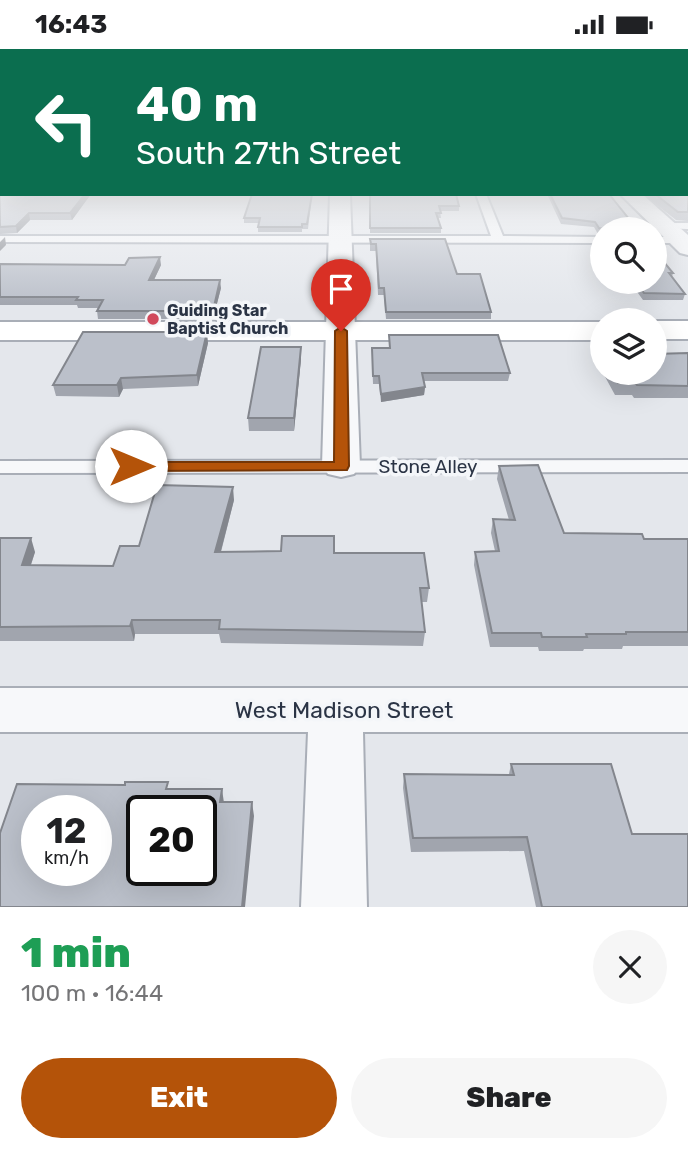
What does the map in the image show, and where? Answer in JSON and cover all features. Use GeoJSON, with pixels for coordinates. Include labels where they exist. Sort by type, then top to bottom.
{"type":"FeatureCollection","features":[{"type":"Feature","properties":{"kind":"main road"},"geometry":{"type":"LineString","coordinates":[[667,330],[688,330]]}},
{"type":"Feature","properties":{"kind":"main road"},"geometry":{"type":"LineString","coordinates":[[0,331],[590,331]]}},
{"type":"Feature","properties":{"kind":"street"},"geometry":{"type":"LineString","coordinates":[[340,226],[341,466]]}},
{"type":"Feature","properties":{"kind":"street","name":"West Madison Street"},"geometry":{"type":"LineString","coordinates":[[0,710],[688,710]]}},
{"type":"Feature","properties":{"kind":"street"},"geometry":{"type":"LineString","coordinates":[[334,907],[337,710]]}},
{"type":"Feature","properties":{"kind":"lane"},"geometry":{"type":"LineString","coordinates":[[494,226],[499,239]]}},
{"type":"Feature","properties":{"kind":"lane"},"geometry":{"type":"LineString","coordinates":[[0,239],[590,240]]}},
{"type":"Feature","properties":{"kind":"lane","name":"Stone Alley"},"geometry":{"type":"LineString","coordinates":[[0,467],[688,466]]}},
{"type":"Feature","properties":{"kind":"building"},"geometry":{"type":"Polygon","coordinates":[[[258,226],[302,226],[302,227],[258,226]]]}},
{"type":"Feature","properties":{"kind":"building"},"geometry":{"type":"Polygon","coordinates":[[[440,226],[441,228],[370,228],[440,226]]]}},
{"type":"Feature","properties":{"kind":"building"},"geometry":{"type":"Polygon","coordinates":[[[370,239],[445,239],[457,274],[480,274],[491,312],[386,312],[384,288],[379,288],[376,244],[371,244],[370,239]]]}},
{"type":"Feature","properties":{"kind":"building"},"geometry":{"type":"Polygon","coordinates":[[[160,257],[149,280],[220,280],[213,311],[97,311],[103,300],[76,300],[78,297],[0,297],[0,264],[125,265],[129,258],[160,257]]]}},
{"type":"Feature","properties":{"kind":"building"},"geometry":{"type":"Polygon","coordinates":[[[667,266],[673,273],[669,273],[685,294],[667,294],[667,266]]]}},
{"type":"Feature","properties":{"kind":"building"},"geometry":{"type":"Polygon","coordinates":[[[83,332],[207,332],[197,375],[121,378],[117,385],[53,385],[83,332]]]}},
{"type":"Feature","properties":{"kind":"building"},"geometry":{"type":"Polygon","coordinates":[[[389,335],[498,335],[510,373],[422,373],[425,387],[381,394],[379,376],[373,376],[372,348],[390,348],[389,335]]]}},
{"type":"Feature","properties":{"kind":"building"},"geometry":{"type":"Polygon","coordinates":[[[261,347],[301,347],[294,418],[248,418],[261,347]]]}},
{"type":"Feature","properties":{"kind":"building"},"geometry":{"type":"Polygon","coordinates":[[[688,353],[688,386],[637,385],[667,385],[667,354],[688,353]]]}},
{"type":"Feature","properties":{"kind":"building"},"geometry":{"type":"Polygon","coordinates":[[[538,465],[564,533],[642,534],[644,539],[688,539],[688,632],[586,634],[587,637],[492,633],[475,552],[499,551],[493,519],[515,520],[499,466],[538,465]]]}},
{"type":"Feature","properties":{"kind":"building"},"geometry":{"type":"Polygon","coordinates":[[[157,485],[233,487],[215,552],[281,551],[282,536],[334,536],[334,553],[424,553],[429,588],[420,588],[425,632],[219,629],[220,620],[132,620],[130,626],[0,627],[0,538],[31,538],[22,565],[113,566],[120,546],[139,546],[157,485]]]}},
{"type":"Feature","properties":{"kind":"building"},"geometry":{"type":"Polygon","coordinates":[[[511,764],[611,764],[632,834],[688,834],[688,907],[542,907],[527,837],[413,838],[404,774],[514,775],[511,764]]]}},
{"type":"Feature","properties":{"kind":"building"},"geometry":{"type":"Polygon","coordinates":[[[125,782],[168,782],[166,789],[222,789],[220,802],[252,802],[242,907],[0,907],[0,833],[17,784],[125,785],[125,782]]]}},
{"type":"Feature","properties":{"kind":"place","name":"Guiding Star Baptist Church"},"geometry":{"type":"Point","coordinates":[153,319]}},
{"type":"Feature","properties":{"kind":"route"},"geometry":{"type":"LineString","coordinates":[[131,466],[341,466],[341,331]]}}]}
